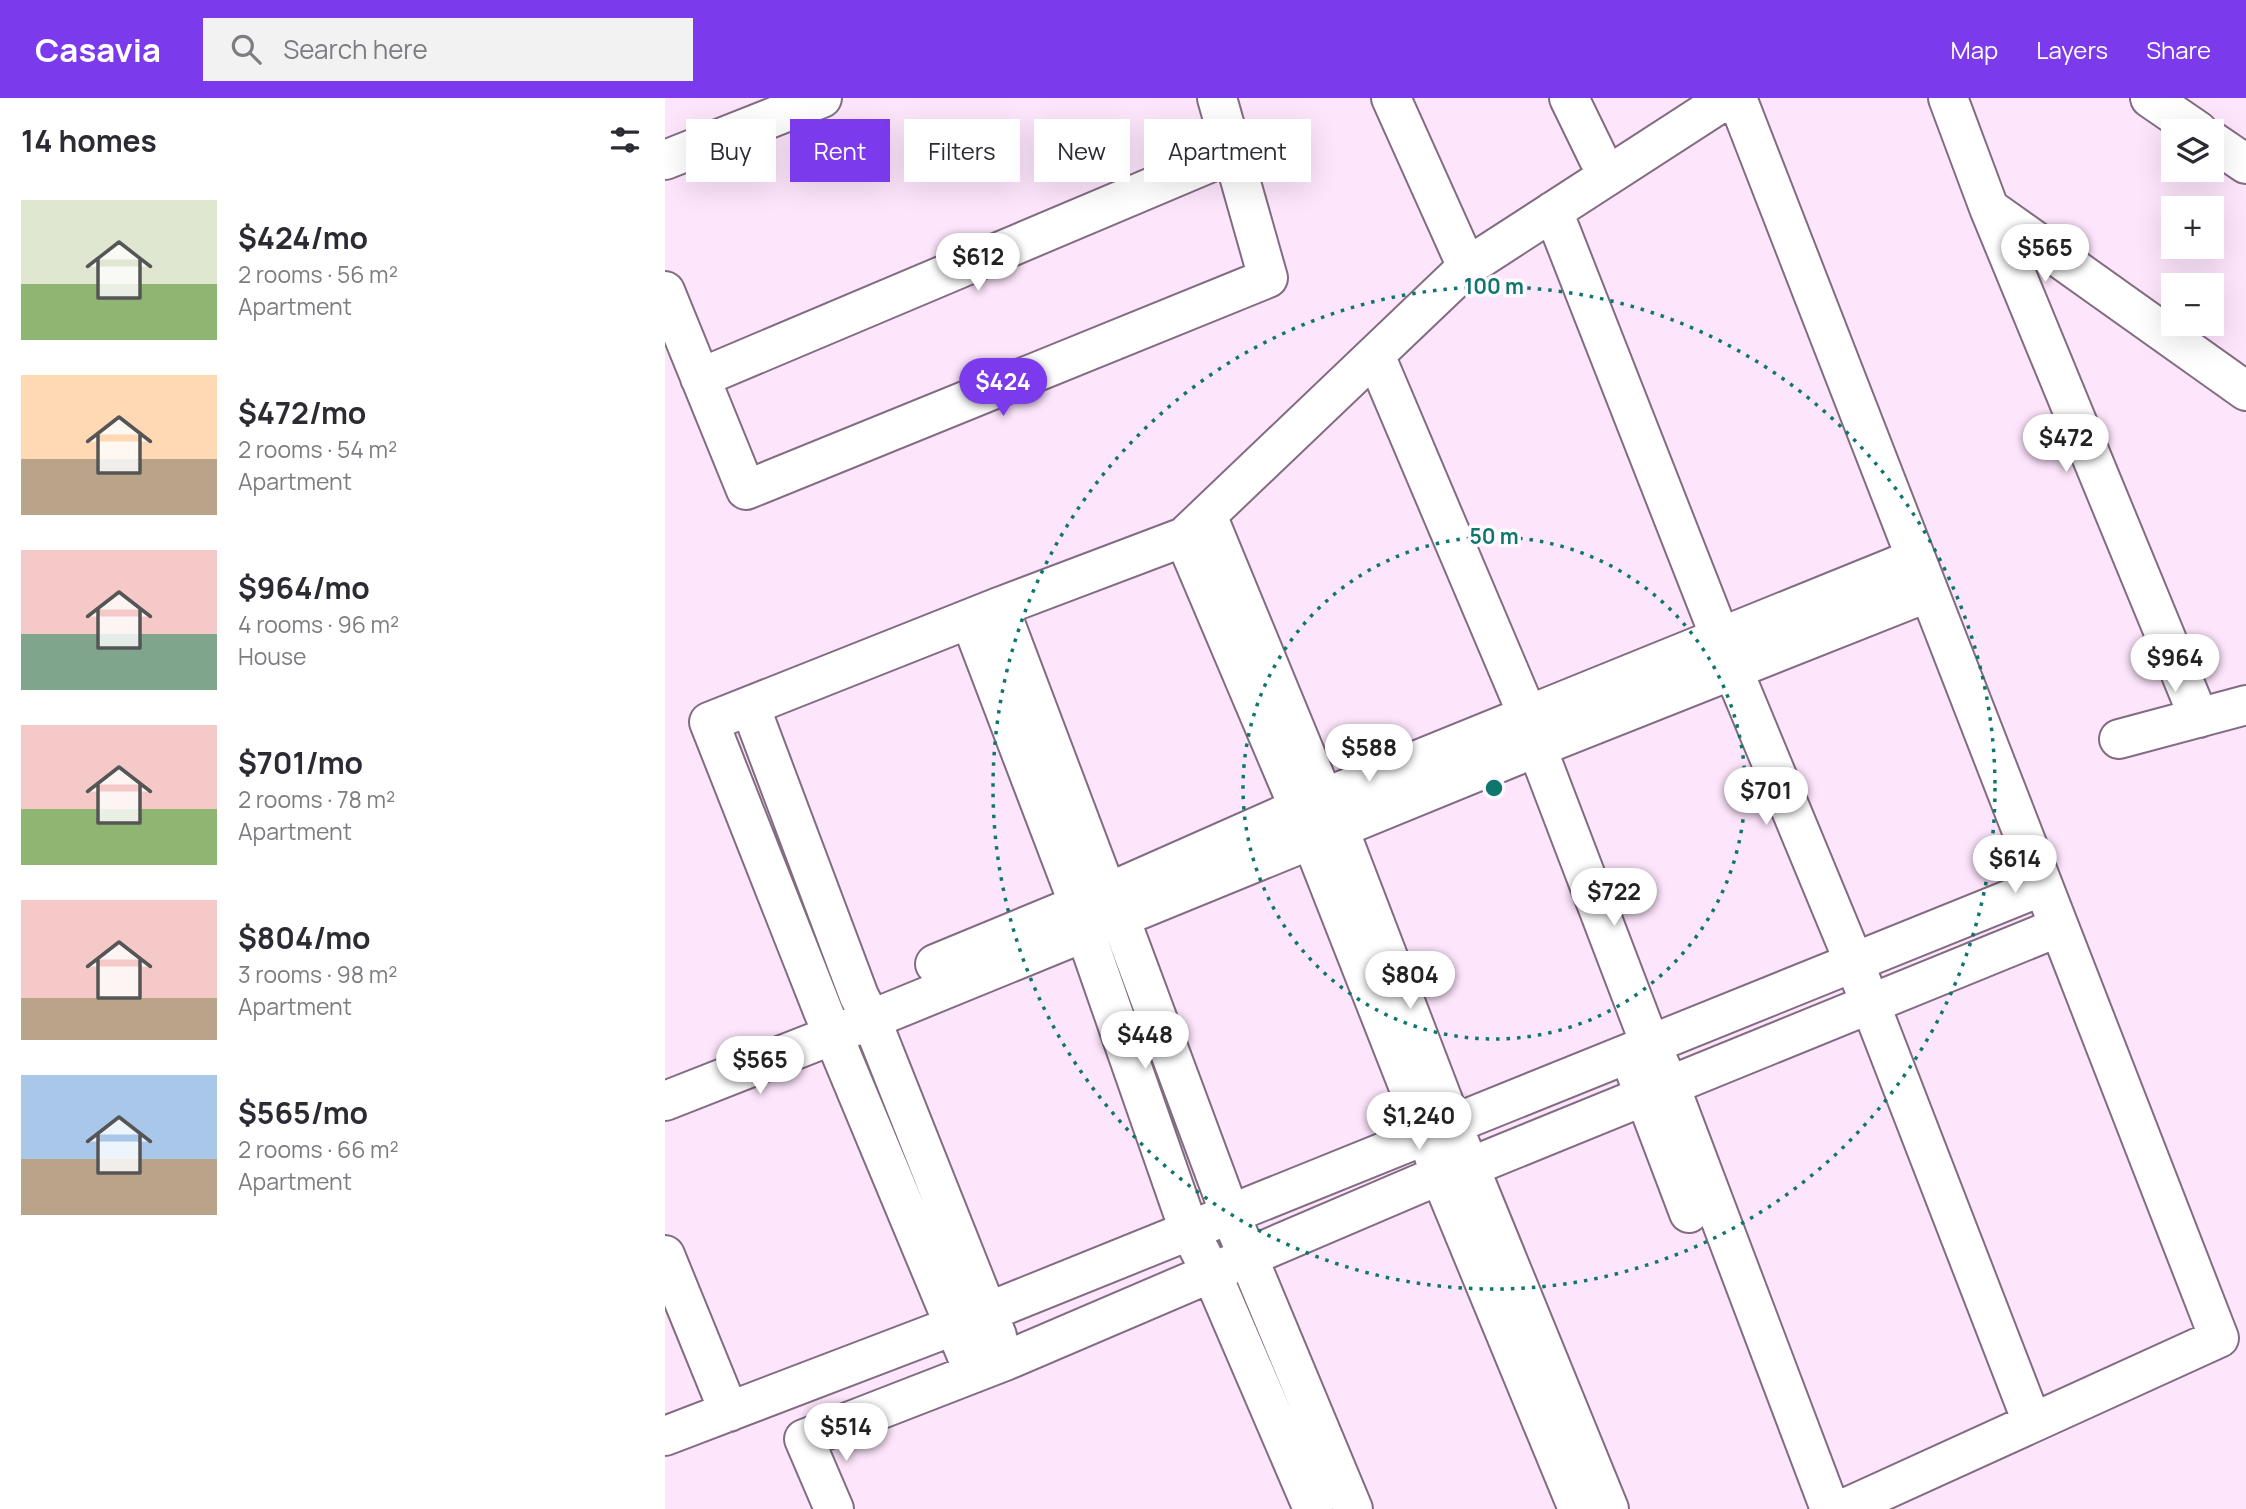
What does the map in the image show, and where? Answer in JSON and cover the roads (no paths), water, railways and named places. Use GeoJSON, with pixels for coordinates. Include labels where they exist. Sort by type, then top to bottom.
{"type":"FeatureCollection","features":[{"type":"Feature","properties":{"kind":"street"},"geometry":{"type":"LineString","coordinates":[[665,160],[822,98]]}},
{"type":"Feature","properties":{"kind":"street"},"geometry":{"type":"LineString","coordinates":[[1217,98],[1223,119]]}},
{"type":"Feature","properties":{"kind":"street"},"geometry":{"type":"LineString","coordinates":[[1391,98],[1467,267]]}},
{"type":"Feature","properties":{"kind":"street"},"geometry":{"type":"LineString","coordinates":[[1569,98],[1607,176]]}},
{"type":"Feature","properties":{"kind":"street"},"geometry":{"type":"LineString","coordinates":[[989,1367],[953,1326],[828,1023],[709,722],[1196,526],[1467,267],[1728,98]]}},
{"type":"Feature","properties":{"kind":"street"},"geometry":{"type":"LineString","coordinates":[[1737,98],[2219,1338],[1843,1509]]}},
{"type":"Feature","properties":{"kind":"street"},"geometry":{"type":"LineString","coordinates":[[1948,98],[1989,208],[2199,718]]}},
{"type":"Feature","properties":{"kind":"street"},"geometry":{"type":"LineString","coordinates":[[2150,98],[2181,119]]}},
{"type":"Feature","properties":{"kind":"street"},"geometry":{"type":"LineString","coordinates":[[2224,149],[2246,164]]}},
{"type":"Feature","properties":{"kind":"street"},"geometry":{"type":"LineString","coordinates":[[700,378],[1164,182]]}},
{"type":"Feature","properties":{"kind":"street"},"geometry":{"type":"LineString","coordinates":[[665,291],[746,490],[1268,278],[1241,182]]}},
{"type":"Feature","properties":{"kind":"street"},"geometry":{"type":"LineString","coordinates":[[1989,208],[2246,391]]}},
{"type":"Feature","properties":{"kind":"street"},"geometry":{"type":"LineString","coordinates":[[1543,217],[1860,1008],[2022,1427]]}},
{"type":"Feature","properties":{"kind":"street"},"geometry":{"type":"LineString","coordinates":[[1365,364],[1522,736],[1639,1049],[1830,1509]]}},
{"type":"Feature","properties":{"kind":"street"},"geometry":{"type":"LineString","coordinates":[[1196,526],[1318,819],[1440,1129],[1578,1509]]}},
{"type":"Feature","properties":{"kind":"street"},"geometry":{"type":"LineString","coordinates":[[665,1101],[828,1023],[1318,819],[1923,575]]}},
{"type":"Feature","properties":{"kind":"street"},"geometry":{"type":"LineString","coordinates":[[985,613],[1098,912],[1230,1214],[1353,1509]]}},
{"type":"Feature","properties":{"kind":"street"},"geometry":{"type":"LineString","coordinates":[[2119,739],[2246,705]]}},
{"type":"Feature","properties":{"kind":"street"},"geometry":{"type":"LineString","coordinates":[[750,706],[865,1008],[988,1311],[989,1367]]}},
{"type":"Feature","properties":{"kind":"street"},"geometry":{"type":"LineString","coordinates":[[665,1436],[953,1326],[2043,886]]}},
{"type":"Feature","properties":{"kind":"street"},"geometry":{"type":"LineString","coordinates":[[1098,912],[1189,1230],[1212,1274],[1313,1509]]}},
{"type":"Feature","properties":{"kind":"street"},"geometry":{"type":"LineString","coordinates":[[834,1509],[804,1440],[989,1367],[1455,1171],[2059,927]]}},
{"type":"Feature","properties":{"kind":"street"},"geometry":{"type":"LineString","coordinates":[[665,1076],[828,1023]]}},
{"type":"Feature","properties":{"kind":"street"},"geometry":{"type":"LineString","coordinates":[[1657,1091],[1804,1509]]}},
{"type":"Feature","properties":{"kind":"street"},"geometry":{"type":"LineString","coordinates":[[1455,1171],[1609,1509]]}},
{"type":"Feature","properties":{"kind":"street"},"geometry":{"type":"LineString","coordinates":[[665,1255],[729,1412]]}}]}
